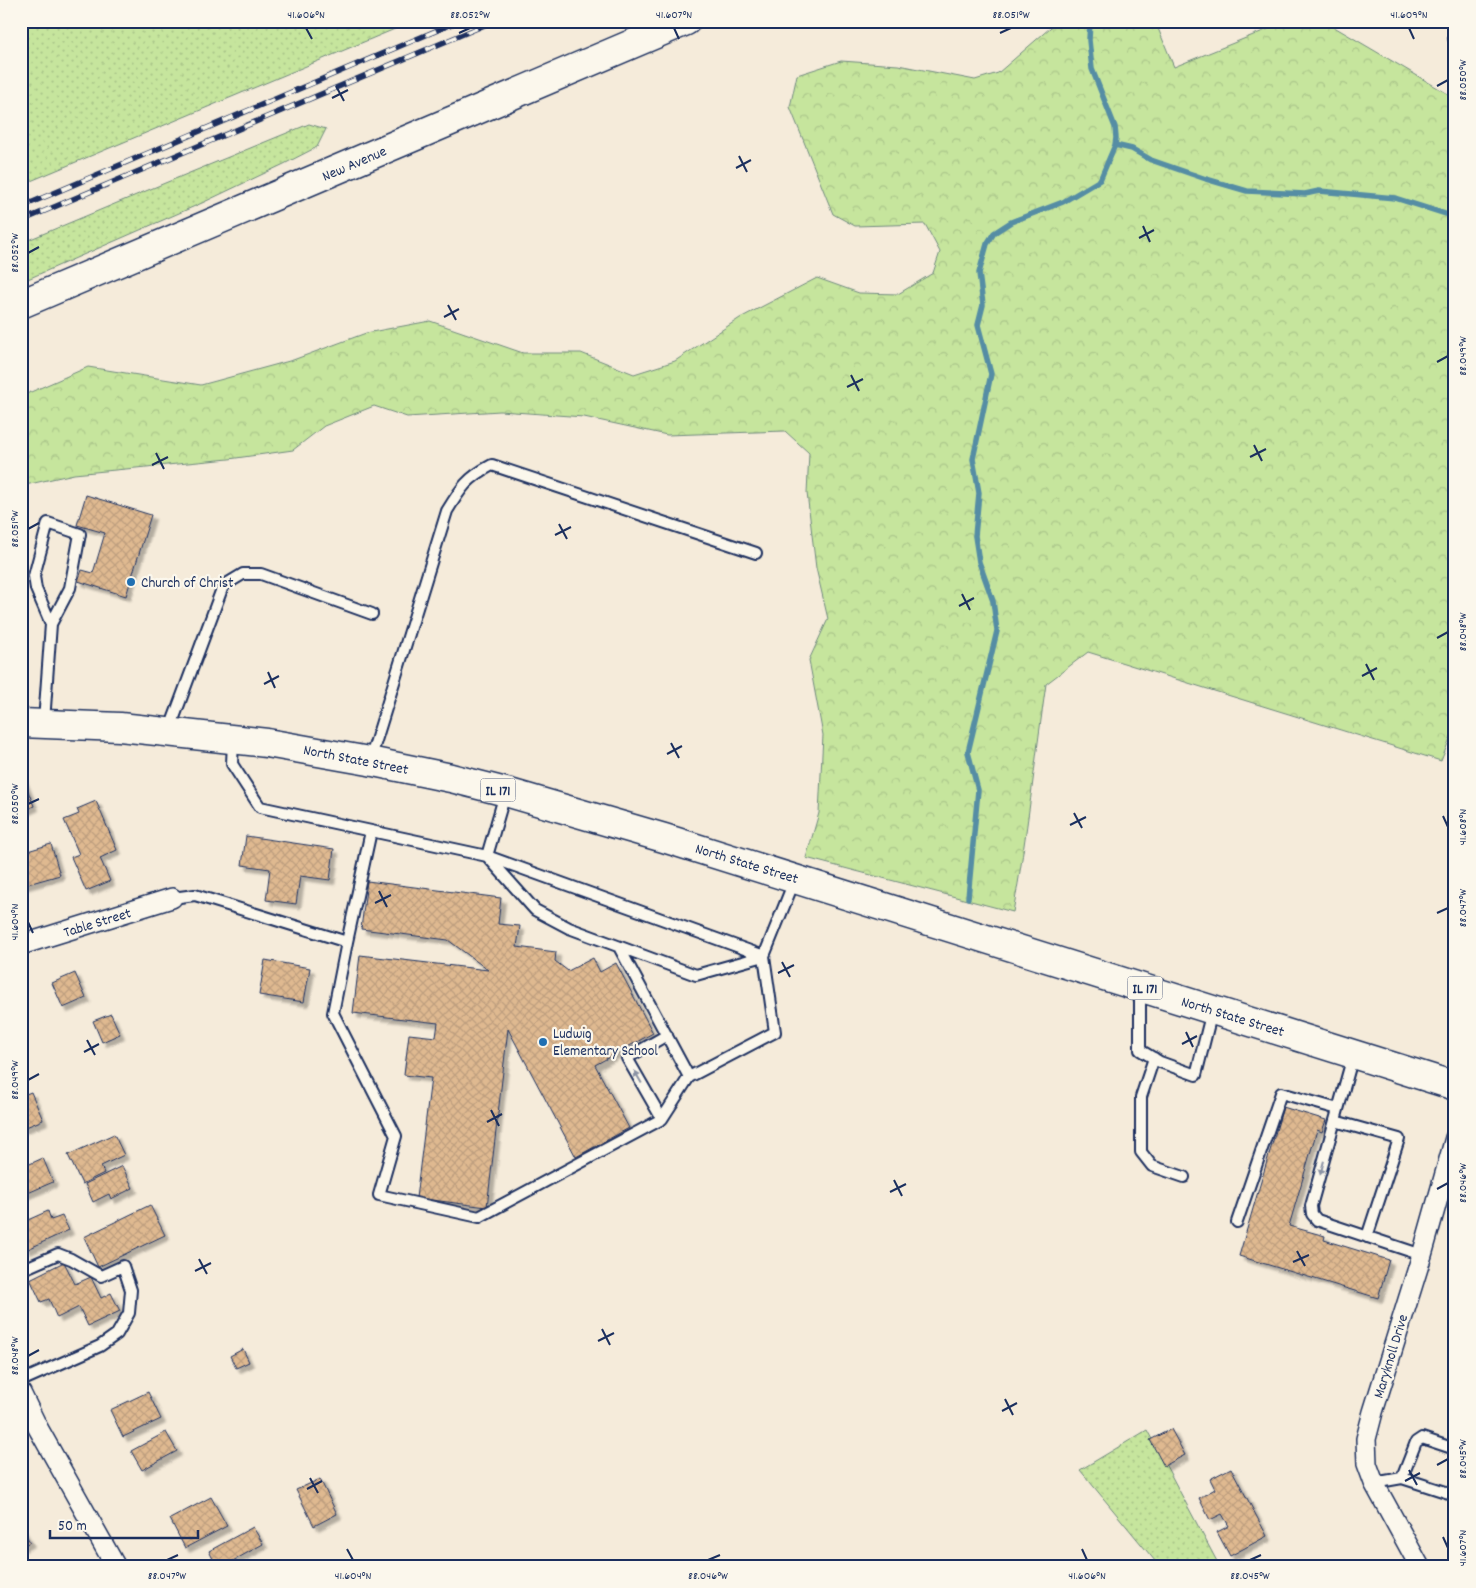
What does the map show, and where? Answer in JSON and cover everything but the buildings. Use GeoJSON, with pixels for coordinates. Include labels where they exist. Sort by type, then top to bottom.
{"type":"FeatureCollection","features":[{"type":"Feature","properties":{"kind":"main road","name":"New Avenue"},"geometry":{"type":"LineString","coordinates":[[21,304],[686,21]]}},
{"type":"Feature","properties":{"kind":"main road","name":"North State Street"},"geometry":{"type":"LineString","coordinates":[[33,723],[120,727],[267,743],[369,761],[451,778],[506,792],[795,878],[1455,1086]]}},
{"type":"Feature","properties":{"kind":"street","name":"Table Street"},"geometry":{"type":"LineString","coordinates":[[21,945],[172,898]]}},
{"type":"Feature","properties":{"kind":"street","name":"Maryknoll Drive"},"geometry":{"type":"LineString","coordinates":[[1420,1567],[1374,1483],[1367,1464],[1366,1439],[1422,1255],[1455,1138]]}},
{"type":"Feature","properties":{"kind":"street"},"geometry":{"type":"LineString","coordinates":[[21,1392],[38,1428],[116,1567]]}},
{"type":"Feature","properties":{"kind":"lane"},"geometry":{"type":"LineString","coordinates":[[369,761],[447,510],[464,484],[477,473],[492,465],[756,553]]}},
{"type":"Feature","properties":{"kind":"lane"},"geometry":{"type":"LineString","coordinates":[[33,723],[51,624],[70,588],[80,534],[48,523],[34,576],[36,589],[51,624]]}},
{"type":"Feature","properties":{"kind":"lane"},"geometry":{"type":"LineString","coordinates":[[169,732],[223,586],[243,574],[261,574],[372,614]]}},
{"type":"Feature","properties":{"kind":"lane"},"geometry":{"type":"LineString","coordinates":[[233,740],[232,764],[260,807],[487,856],[764,956]]}},
{"type":"Feature","properties":{"kind":"lane"},"geometry":{"type":"LineString","coordinates":[[487,856],[506,792]]}},
{"type":"Feature","properties":{"kind":"lane"},"geometry":{"type":"LineString","coordinates":[[370,831],[334,1013],[396,1136],[379,1195],[479,1217],[662,1119],[689,1077],[775,1032],[764,956],[795,878]]}},
{"type":"Feature","properties":{"kind":"lane"},"geometry":{"type":"LineString","coordinates":[[487,856],[535,910],[569,928],[696,975],[764,956]]}},
{"type":"Feature","properties":{"kind":"lane"},"geometry":{"type":"LineString","coordinates":[[172,898],[195,895],[347,942]]}},
{"type":"Feature","properties":{"kind":"lane"},"geometry":{"type":"LineString","coordinates":[[619,947],[689,1077]]}},
{"type":"Feature","properties":{"kind":"lane"},"geometry":{"type":"LineString","coordinates":[[1140,987],[1140,1050],[1160,1062],[1196,1075],[1213,1010]]}},
{"type":"Feature","properties":{"kind":"lane"},"geometry":{"type":"LineString","coordinates":[[662,1119],[627,1058],[667,1035]]}},
{"type":"Feature","properties":{"kind":"lane"},"geometry":{"type":"LineString","coordinates":[[1354,1054],[1311,1206],[1312,1214],[1317,1220],[1422,1255]]}},
{"type":"Feature","properties":{"kind":"lane"},"geometry":{"type":"LineString","coordinates":[[1154,1058],[1141,1097],[1141,1152],[1152,1166],[1184,1177]]}},
{"type":"Feature","properties":{"kind":"lane"},"geometry":{"type":"LineString","coordinates":[[1237,1222],[1281,1093],[1338,1109]]}},
{"type":"Feature","properties":{"kind":"lane"},"geometry":{"type":"LineString","coordinates":[[1335,1121],[1399,1139],[1367,1237]]}},
{"type":"Feature","properties":{"kind":"lane"},"geometry":{"type":"LineString","coordinates":[[21,1270],[58,1254],[101,1276],[123,1266],[130,1290],[130,1313],[117,1334],[100,1346],[21,1381]]}},
{"type":"Feature","properties":{"kind":"lane"},"geometry":{"type":"LineString","coordinates":[[1402,1478],[1416,1442],[1422,1438],[1455,1449]]}},
{"type":"Feature","properties":{"kind":"lane"},"geometry":{"type":"LineString","coordinates":[[1374,1483],[1402,1478],[1455,1494]]}},
{"type":"Feature","properties":{"kind":"green space"},"geometry":{"type":"Polygon","coordinates":[[[21,21],[414,21],[21,185],[21,21]]]}},
{"type":"Feature","properties":{"kind":"green space"},"geometry":{"type":"Polygon","coordinates":[[[1058,21],[1155,21],[1174,67],[1288,21],[1324,21],[1455,98],[1455,726],[1441,761],[1088,652],[1046,684],[1027,827],[1013,912],[806,858],[819,813],[823,735],[809,660],[828,619],[816,568],[807,493],[809,453],[785,431],[667,435],[584,417],[500,411],[407,417],[374,406],[324,426],[293,450],[229,459],[74,474],[21,486],[21,394],[24,395],[88,367],[201,385],[293,360],[366,333],[430,321],[523,353],[581,353],[634,374],[675,361],[740,318],[817,278],[859,293],[898,294],[933,273],[940,252],[925,224],[855,226],[833,214],[790,107],[797,75],[841,61],[898,65],[975,80],[998,73],[1058,21]]]}},
{"type":"Feature","properties":{"kind":"green space"},"geometry":{"type":"Polygon","coordinates":[[[309,124],[326,129],[317,147],[202,203],[21,282],[21,243],[309,124]]]}},
{"type":"Feature","properties":{"kind":"green space"},"geometry":{"type":"Polygon","coordinates":[[[1147,1430],[1220,1567],[1160,1567],[1080,1470],[1147,1430]]]}},
{"type":"Feature","properties":{"kind":"waterway"},"geometry":{"type":"LineString","coordinates":[[968,898],[978,790],[968,752],[997,631],[993,601],[979,562],[975,536],[979,493],[973,459],[991,374],[978,325],[983,305],[979,273],[987,244],[994,233],[1011,222],[1063,202],[1100,180],[1115,145],[1116,138],[1115,127],[1092,69],[1089,40],[1090,21]]}},
{"type":"Feature","properties":{"kind":"waterway"},"geometry":{"type":"LineString","coordinates":[[1115,145],[1132,149],[1151,160],[1247,191],[1305,194],[1319,191],[1395,198],[1455,217]]}},
{"type":"Feature","properties":{"kind":"railway"},"geometry":{"type":"LineString","coordinates":[[21,207],[459,21]]}},
{"type":"Feature","properties":{"kind":"railway"},"geometry":{"type":"LineString","coordinates":[[21,221],[494,21]]}},
{"type":"Feature","properties":{"kind":"place","name":"Church of Christ"},"geometry":{"type":"Point","coordinates":[131,582]}},
{"type":"Feature","properties":{"kind":"place","name":"Ludwig Elementary School"},"geometry":{"type":"Point","coordinates":[543,1042]}}]}
